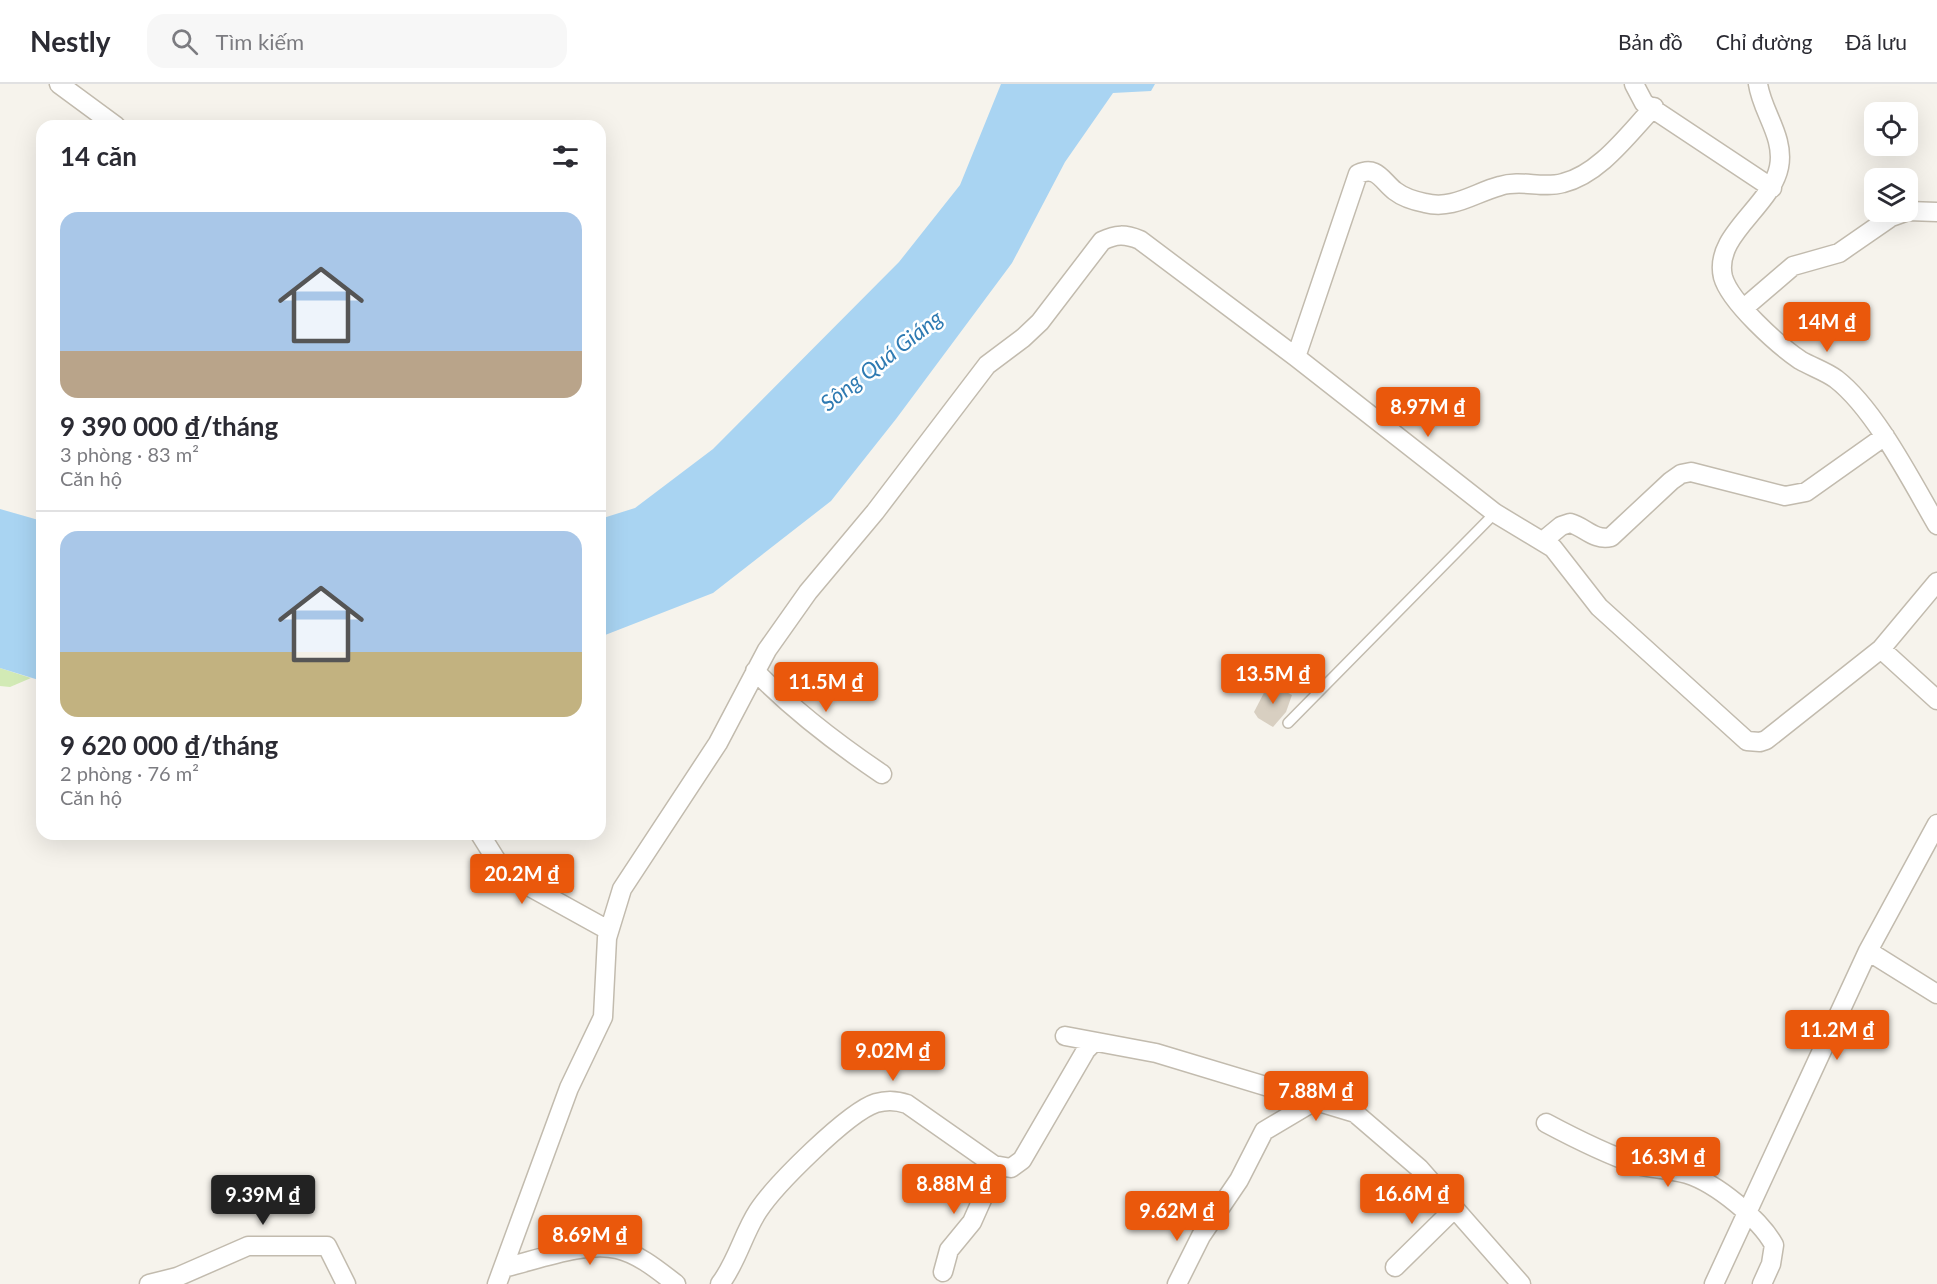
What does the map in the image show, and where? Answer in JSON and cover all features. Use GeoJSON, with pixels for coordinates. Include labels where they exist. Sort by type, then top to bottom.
{"type":"FeatureCollection","features":[{"type":"Feature","properties":{"kind":"street"},"geometry":{"type":"LineString","coordinates":[[59,84],[108,120]]}},
{"type":"Feature","properties":{"kind":"street"},"geometry":{"type":"LineString","coordinates":[[1634,84],[1644,102],[1772,188]]}},
{"type":"Feature","properties":{"kind":"street"},"geometry":{"type":"LineString","coordinates":[[1758,84],[1779,149],[1779,165],[1772,188],[1724,251],[1723,276],[1727,287],[1744,308],[1790,352],[1842,385],[1885,436],[1937,525]]}},
{"type":"Feature","properties":{"kind":"street"},"geometry":{"type":"LineString","coordinates":[[1296,357],[1359,174],[1367,170],[1374,172],[1396,192],[1409,199],[1440,205],[1463,201],[1508,183],[1564,183],[1594,167],[1654,107]]}},
{"type":"Feature","properties":{"kind":"street"},"geometry":{"type":"LineString","coordinates":[[1918,211],[1937,212]]}},
{"type":"Feature","properties":{"kind":"street"},"geometry":{"type":"LineString","coordinates":[[1744,308],[1793,266],[1839,253],[1884,222]]}},
{"type":"Feature","properties":{"kind":"street"},"geometry":{"type":"LineString","coordinates":[[500,1276],[569,1088],[603,1017],[608,930],[622,889],[718,742],[767,650],[808,592],[875,512],[987,365],[1040,322],[1102,241],[1112,236],[1126,234],[1140,240],[1296,357],[1495,513],[1544,540],[1562,557],[1599,607],[1747,741],[1766,740],[1881,649],[1937,582]]}},
{"type":"Feature","properties":{"kind":"street"},"geometry":{"type":"LineString","coordinates":[[1544,540],[1561,526],[1570,523],[1596,537],[1603,539],[1611,537],[1671,481],[1681,474],[1691,472],[1777,495],[1797,496],[1885,436]]}},
{"type":"Feature","properties":{"kind":"street"},"geometry":{"type":"LineString","coordinates":[[1881,649],[1937,700]]}},
{"type":"Feature","properties":{"kind":"street"},"geometry":{"type":"LineString","coordinates":[[755,671],[791,708],[882,774]]}},
{"type":"Feature","properties":{"kind":"street"},"geometry":{"type":"LineString","coordinates":[[1714,1284],[1748,1216],[1868,951],[1937,824]]}},
{"type":"Feature","properties":{"kind":"street"},"geometry":{"type":"LineString","coordinates":[[483,840],[487,850],[513,878],[608,930]]}},
{"type":"Feature","properties":{"kind":"street"},"geometry":{"type":"LineString","coordinates":[[1868,951],[1937,994]]}},
{"type":"Feature","properties":{"kind":"street"},"geometry":{"type":"LineString","coordinates":[[1065,1036],[1156,1053],[1355,1113],[1419,1168],[1521,1284]]}},
{"type":"Feature","properties":{"kind":"street"},"geometry":{"type":"LineString","coordinates":[[720,1284],[749,1225],[770,1196],[837,1129],[874,1104],[891,1100],[907,1104],[997,1166],[1011,1168],[1022,1160],[1086,1050],[1094,1042]]}},
{"type":"Feature","properties":{"kind":"street"},"geometry":{"type":"LineString","coordinates":[[1177,1284],[1197,1244],[1239,1180],[1264,1131],[1313,1102]]}},
{"type":"Feature","properties":{"kind":"street"},"geometry":{"type":"LineString","coordinates":[[1546,1123],[1586,1144],[1640,1165],[1697,1177],[1728,1197],[1759,1223],[1774,1245],[1771,1264],[1762,1284]]}},
{"type":"Feature","properties":{"kind":"street"},"geometry":{"type":"LineString","coordinates":[[943,1272],[949,1250],[972,1222],[997,1166]]}},
{"type":"Feature","properties":{"kind":"street"},"geometry":{"type":"LineString","coordinates":[[1395,1267],[1454,1209]]}},
{"type":"Feature","properties":{"kind":"street"},"geometry":{"type":"LineString","coordinates":[[149,1284],[177,1277],[248,1246],[266,1244],[327,1246],[346,1284]]}},
{"type":"Feature","properties":{"kind":"street"},"geometry":{"type":"LineString","coordinates":[[500,1276],[591,1248],[617,1249],[648,1263],[676,1284]]}},
{"type":"Feature","properties":{"kind":"lane"},"geometry":{"type":"LineString","coordinates":[[1288,723],[1495,513]]}},
{"type":"Feature","properties":{"kind":"green space"},"geometry":{"type":"Polygon","coordinates":[[[0,668],[31,678],[10,687],[0,686],[0,668]]]}},
{"type":"Feature","properties":{"kind":"water","name":"Sông Quá Giáng"},"geometry":{"type":"Polygon","coordinates":[[[1001,84],[1155,84],[1151,91],[1113,93],[1065,162],[1012,263],[896,419],[831,501],[713,593],[606,635],[606,517],[635,508],[713,449],[899,262],[960,185],[1001,84]]]}},
{"type":"Feature","properties":{"kind":"water"},"geometry":{"type":"Polygon","coordinates":[[[0,509],[36,519],[36,679],[0,668],[0,509]]]}},
{"type":"Feature","properties":{"kind":"building"},"geometry":{"type":"Polygon","coordinates":[[[1269,683],[1292,695],[1286,712],[1273,727],[1258,718],[1254,712],[1269,683]]]}}]}
